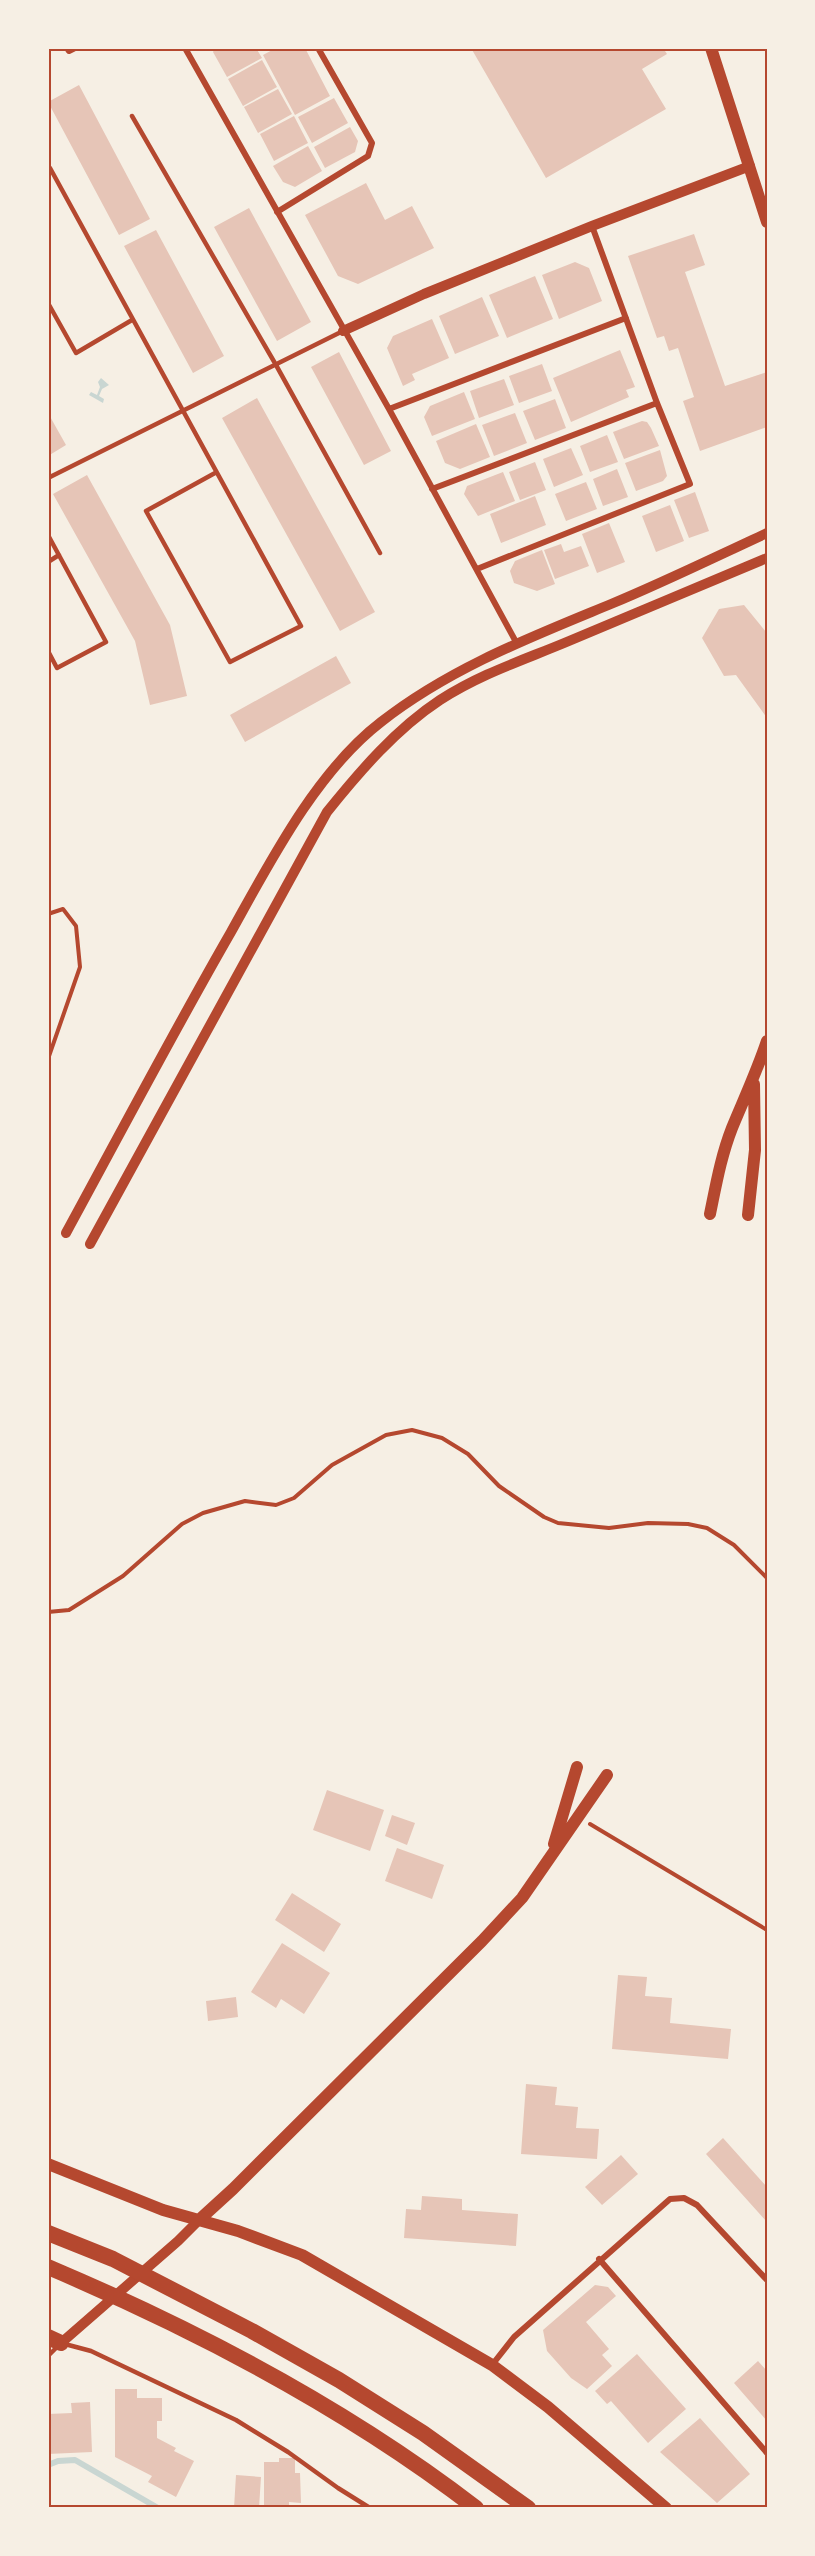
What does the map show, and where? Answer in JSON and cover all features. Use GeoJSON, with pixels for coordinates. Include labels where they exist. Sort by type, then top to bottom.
{"type":"FeatureCollection","features":[{"type":"Feature","properties":{"kind":"highway"},"geometry":{"type":"LineString","coordinates":[[49,2233],[113,2259],[175,2290],[339,2380],[423,2433],[528,2508]]}},
{"type":"Feature","properties":{"kind":"highway"},"geometry":{"type":"LineString","coordinates":[[48,2267],[165,2320],[305,2393],[430,2473],[476,2508]]}},
{"type":"Feature","properties":{"kind":"main road"},"geometry":{"type":"LineString","coordinates":[[711,48],[765,205],[767,222]]}},
{"type":"Feature","properties":{"kind":"main road"},"geometry":{"type":"LineString","coordinates":[[710,1214],[718,1172],[767,1041]]}},
{"type":"Feature","properties":{"kind":"main road"},"geometry":{"type":"LineString","coordinates":[[748,1215],[755,1150],[754,1079]]}},
{"type":"Feature","properties":{"kind":"main road"},"geometry":{"type":"LineString","coordinates":[[552,1851],[578,1767]]}},
{"type":"Feature","properties":{"kind":"main road"},"geometry":{"type":"LineString","coordinates":[[199,2220],[482,1941],[522,1898],[552,1851],[607,1775]]}},
{"type":"Feature","properties":{"kind":"main road"},"geometry":{"type":"LineString","coordinates":[[48,2164],[163,2210],[238,2231],[302,2255],[492,2365],[548,2407],[666,2508]]}},
{"type":"Feature","properties":{"kind":"street"},"geometry":{"type":"LineString","coordinates":[[195,48],[186,50],[389,409],[516,642]]}},
{"type":"Feature","properties":{"kind":"street"},"geometry":{"type":"LineString","coordinates":[[277,212],[368,156],[372,143],[318,48]]}},
{"type":"Feature","properties":{"kind":"street"},"geometry":{"type":"LineString","coordinates":[[343,331],[424,294],[592,226],[750,166]]}},
{"type":"Feature","properties":{"kind":"street"},"geometry":{"type":"LineString","coordinates":[[477,569],[690,484],[657,403],[592,226]]}},
{"type":"Feature","properties":{"kind":"street"},"geometry":{"type":"LineString","coordinates":[[389,409],[626,318]]}},
{"type":"Feature","properties":{"kind":"street"},"geometry":{"type":"LineString","coordinates":[[432,489],[657,403]]}},
{"type":"Feature","properties":{"kind":"street"},"geometry":{"type":"LineString","coordinates":[[66,1233],[196,993],[272,859],[307,804],[340,762],[378,723],[422,692],[516,642],[612,603],[767,533]]}},
{"type":"Feature","properties":{"kind":"street"},"geometry":{"type":"LineString","coordinates":[[90,1244],[327,812],[357,775],[394,737],[440,700],[502,666],[767,558]]}},
{"type":"Feature","properties":{"kind":"street"},"geometry":{"type":"LineString","coordinates":[[492,2365],[514,2337],[599,2259],[670,2199],[684,2198],[697,2205],[767,2280]]}},
{"type":"Feature","properties":{"kind":"street"},"geometry":{"type":"LineString","coordinates":[[55,2340],[178,2241],[199,2220]]}},
{"type":"Feature","properties":{"kind":"street"},"geometry":{"type":"LineString","coordinates":[[599,2259],[767,2453]]}},
{"type":"Feature","properties":{"kind":"lane"},"geometry":{"type":"LineString","coordinates":[[132,116],[276,365],[380,554]]}},
{"type":"Feature","properties":{"kind":"lane"},"geometry":{"type":"LineString","coordinates":[[48,169],[50,168],[181,411],[301,626],[230,662],[146,511],[215,473]]}},
{"type":"Feature","properties":{"kind":"lane"},"geometry":{"type":"LineString","coordinates":[[48,303],[76,352],[132,320]]}},
{"type":"Feature","properties":{"kind":"lane"},"geometry":{"type":"LineString","coordinates":[[48,478],[343,331]]}},
{"type":"Feature","properties":{"kind":"lane"},"geometry":{"type":"LineString","coordinates":[[48,535],[106,642],[57,668],[48,651]]}},
{"type":"Feature","properties":{"kind":"lane"},"geometry":{"type":"LineString","coordinates":[[48,562],[59,555]]}},
{"type":"Feature","properties":{"kind":"lane"},"geometry":{"type":"LineString","coordinates":[[48,2356],[55,2340],[91,2351],[236,2420],[370,2508]]}},
{"type":"Feature","properties":{"kind":"path"},"geometry":{"type":"LineString","coordinates":[[48,914],[63,909],[76,926],[80,967],[48,1059]]}},
{"type":"Feature","properties":{"kind":"path"},"geometry":{"type":"LineString","coordinates":[[48,1612],[69,1610],[123,1576],[152,1548],[189,1520],[203,1513],[245,1501],[276,1505],[285,1502],[294,1498],[332,1465],[386,1435],[412,1430],[442,1438],[468,1454],[499,1486],[544,1517],[558,1522],[609,1528],[648,1523],[688,1524],[706,1528],[734,1545],[767,1578]]}},
{"type":"Feature","properties":{"kind":"path"},"geometry":{"type":"LineString","coordinates":[[578,1818],[608,1832],[767,1930]]}},
{"type":"Feature","properties":{"kind":"shaded area"},"geometry":{"type":"Polygon","coordinates":[[[101,378],[109,385],[102,389],[99,396],[104,399],[103,403],[89,395],[91,392],[97,395],[100,387],[98,382],[101,378]]]}},
{"type":"Feature","properties":{"kind":"building"},"geometry":{"type":"Polygon","coordinates":[[[215,48],[256,48],[262,58],[227,77],[213,52],[215,48]]]}},
{"type":"Feature","properties":{"kind":"building"},"geometry":{"type":"Polygon","coordinates":[[[276,48],[305,48],[330,96],[295,115],[263,55],[276,48]]]}},
{"type":"Feature","properties":{"kind":"building"},"geometry":{"type":"Polygon","coordinates":[[[471,48],[663,48],[667,54],[642,69],[666,109],[546,178],[471,48]]]}},
{"type":"Feature","properties":{"kind":"building"},"geometry":{"type":"Polygon","coordinates":[[[262,60],[277,87],[243,106],[228,79],[262,60]]]}},
{"type":"Feature","properties":{"kind":"building"},"geometry":{"type":"Polygon","coordinates":[[[79,85],[150,219],[119,235],[48,102],[79,85]]]}},
{"type":"Feature","properties":{"kind":"building"},"geometry":{"type":"Polygon","coordinates":[[[278,89],[292,114],[258,133],[244,107],[278,89]]]}},
{"type":"Feature","properties":{"kind":"building"},"geometry":{"type":"Polygon","coordinates":[[[334,98],[348,123],[312,143],[298,117],[334,98]]]}},
{"type":"Feature","properties":{"kind":"building"},"geometry":{"type":"Polygon","coordinates":[[[294,116],[308,143],[274,161],[260,134],[294,116]]]}},
{"type":"Feature","properties":{"kind":"building"},"geometry":{"type":"Polygon","coordinates":[[[350,127],[358,141],[355,152],[325,168],[314,147],[350,127]]]}},
{"type":"Feature","properties":{"kind":"building"},"geometry":{"type":"Polygon","coordinates":[[[308,146],[322,171],[295,187],[283,182],[273,166],[308,146]]]}},
{"type":"Feature","properties":{"kind":"building"},"geometry":{"type":"Polygon","coordinates":[[[366,183],[385,220],[412,206],[434,248],[358,284],[338,276],[305,215],[366,183]]]}},
{"type":"Feature","properties":{"kind":"building"},"geometry":{"type":"Polygon","coordinates":[[[249,208],[311,322],[277,341],[214,227],[249,208]]]}},
{"type":"Feature","properties":{"kind":"building"},"geometry":{"type":"Polygon","coordinates":[[[156,230],[224,356],[193,373],[124,246],[156,230]]]}},
{"type":"Feature","properties":{"kind":"building"},"geometry":{"type":"Polygon","coordinates":[[[694,234],[705,265],[685,272],[725,386],[767,372],[767,427],[700,451],[683,401],[694,397],[678,348],[669,351],[664,336],[657,338],[628,256],[694,234]]]}},
{"type":"Feature","properties":{"kind":"building"},"geometry":{"type":"Polygon","coordinates":[[[575,262],[589,268],[602,301],[559,319],[542,275],[575,262]]]}},
{"type":"Feature","properties":{"kind":"building"},"geometry":{"type":"Polygon","coordinates":[[[535,276],[553,319],[507,338],[489,295],[535,276]]]}},
{"type":"Feature","properties":{"kind":"building"},"geometry":{"type":"Polygon","coordinates":[[[482,297],[499,336],[455,354],[439,316],[482,297]]]}},
{"type":"Feature","properties":{"kind":"building"},"geometry":{"type":"Polygon","coordinates":[[[432,319],[449,358],[412,374],[415,380],[403,386],[387,348],[393,336],[432,319]]]}},
{"type":"Feature","properties":{"kind":"building"},"geometry":{"type":"Polygon","coordinates":[[[620,350],[635,387],[626,390],[629,397],[571,422],[553,378],[620,350]]]}},
{"type":"Feature","properties":{"kind":"building"},"geometry":{"type":"Polygon","coordinates":[[[339,352],[391,451],[364,465],[311,367],[339,352]]]}},
{"type":"Feature","properties":{"kind":"building"},"geometry":{"type":"Polygon","coordinates":[[[542,364],[552,391],[519,403],[509,376],[542,364]]]}},
{"type":"Feature","properties":{"kind":"building"},"geometry":{"type":"Polygon","coordinates":[[[504,379],[514,405],[479,418],[470,391],[504,379]]]}},
{"type":"Feature","properties":{"kind":"building"},"geometry":{"type":"Polygon","coordinates":[[[464,392],[475,419],[432,436],[424,417],[430,406],[464,392]]]}},
{"type":"Feature","properties":{"kind":"building"},"geometry":{"type":"Polygon","coordinates":[[[257,398],[375,612],[340,631],[222,418],[257,398]]]}},
{"type":"Feature","properties":{"kind":"building"},"geometry":{"type":"Polygon","coordinates":[[[555,399],[566,428],[535,440],[523,411],[555,399]]]}},
{"type":"Feature","properties":{"kind":"building"},"geometry":{"type":"Polygon","coordinates":[[[48,413],[66,445],[48,456],[48,413]]]}},
{"type":"Feature","properties":{"kind":"building"},"geometry":{"type":"Polygon","coordinates":[[[515,413],[527,443],[494,456],[482,425],[515,413]]]}},
{"type":"Feature","properties":{"kind":"building"},"geometry":{"type":"Polygon","coordinates":[[[642,421],[647,422],[659,446],[624,459],[613,432],[642,421]]]}},
{"type":"Feature","properties":{"kind":"building"},"geometry":{"type":"Polygon","coordinates":[[[476,424],[490,457],[460,469],[445,463],[436,441],[476,424]]]}},
{"type":"Feature","properties":{"kind":"building"},"geometry":{"type":"Polygon","coordinates":[[[607,435],[618,462],[590,472],[580,446],[607,435]]]}},
{"type":"Feature","properties":{"kind":"building"},"geometry":{"type":"Polygon","coordinates":[[[571,448],[583,475],[554,487],[543,459],[571,448]]]}},
{"type":"Feature","properties":{"kind":"building"},"geometry":{"type":"Polygon","coordinates":[[[660,450],[667,476],[663,481],[636,491],[625,463],[660,450]]]}},
{"type":"Feature","properties":{"kind":"building"},"geometry":{"type":"Polygon","coordinates":[[[535,462],[546,490],[520,500],[509,472],[535,462]]]}},
{"type":"Feature","properties":{"kind":"building"},"geometry":{"type":"Polygon","coordinates":[[[617,469],[628,497],[603,506],[593,479],[617,469]]]}},
{"type":"Feature","properties":{"kind":"building"},"geometry":{"type":"Polygon","coordinates":[[[503,472],[515,501],[478,516],[464,494],[467,486],[503,472]]]}},
{"type":"Feature","properties":{"kind":"building"},"geometry":{"type":"Polygon","coordinates":[[[87,475],[170,625],[187,696],[150,705],[135,641],[53,494],[87,475]]]}},
{"type":"Feature","properties":{"kind":"building"},"geometry":{"type":"Polygon","coordinates":[[[586,482],[597,509],[566,521],[555,494],[586,482]]]}},
{"type":"Feature","properties":{"kind":"building"},"geometry":{"type":"Polygon","coordinates":[[[695,492],[709,531],[689,538],[674,500],[695,492]]]}},
{"type":"Feature","properties":{"kind":"building"},"geometry":{"type":"Polygon","coordinates":[[[535,496],[546,525],[501,543],[490,514],[535,496]]]}},
{"type":"Feature","properties":{"kind":"building"},"geometry":{"type":"Polygon","coordinates":[[[670,505],[684,541],[656,552],[642,516],[670,505]]]}},
{"type":"Feature","properties":{"kind":"building"},"geometry":{"type":"Polygon","coordinates":[[[609,523],[625,562],[597,573],[582,534],[609,523]]]}},
{"type":"Feature","properties":{"kind":"building"},"geometry":{"type":"Polygon","coordinates":[[[561,544],[564,552],[581,546],[589,566],[555,579],[544,550],[561,544]]]}},
{"type":"Feature","properties":{"kind":"building"},"geometry":{"type":"Polygon","coordinates":[[[542,550],[555,584],[537,591],[514,583],[510,571],[515,561],[542,550]]]}},
{"type":"Feature","properties":{"kind":"building"},"geometry":{"type":"Polygon","coordinates":[[[744,605],[766,632],[767,718],[736,675],[724,676],[702,638],[719,609],[744,605]]]}},
{"type":"Feature","properties":{"kind":"building"},"geometry":{"type":"Polygon","coordinates":[[[336,656],[351,683],[245,742],[230,715],[336,656]]]}},
{"type":"Feature","properties":{"kind":"building"},"geometry":{"type":"Polygon","coordinates":[[[327,1790],[384,1810],[370,1851],[313,1830],[327,1790]]]}},
{"type":"Feature","properties":{"kind":"building"},"geometry":{"type":"Polygon","coordinates":[[[392,1815],[415,1823],[407,1845],[385,1836],[392,1815]]]}},
{"type":"Feature","properties":{"kind":"building"},"geometry":{"type":"Polygon","coordinates":[[[397,1848],[444,1865],[432,1899],[385,1881],[397,1848]]]}},
{"type":"Feature","properties":{"kind":"building"},"geometry":{"type":"Polygon","coordinates":[[[292,1893],[341,1924],[324,1952],[275,1920],[292,1893]]]}},
{"type":"Feature","properties":{"kind":"building"},"geometry":{"type":"Polygon","coordinates":[[[282,1943],[330,1973],[304,2014],[281,1999],[276,2008],[251,1992],[282,1943]]]}},
{"type":"Feature","properties":{"kind":"building"},"geometry":{"type":"Polygon","coordinates":[[[618,1975],[647,1977],[645,1996],[672,1998],[670,2023],[731,2029],[728,2059],[612,2049],[618,1975]]]}},
{"type":"Feature","properties":{"kind":"building"},"geometry":{"type":"Polygon","coordinates":[[[236,1997],[238,2017],[208,2021],[206,2001],[236,1997]]]}},
{"type":"Feature","properties":{"kind":"building"},"geometry":{"type":"Polygon","coordinates":[[[526,2084],[557,2087],[555,2105],[578,2107],[576,2128],[599,2129],[597,2159],[521,2154],[526,2084]]]}},
{"type":"Feature","properties":{"kind":"building"},"geometry":{"type":"Polygon","coordinates":[[[723,2138],[767,2187],[767,2222],[706,2154],[723,2138]]]}},
{"type":"Feature","properties":{"kind":"building"},"geometry":{"type":"Polygon","coordinates":[[[621,2155],[638,2174],[602,2205],[585,2187],[621,2155]]]}},
{"type":"Feature","properties":{"kind":"building"},"geometry":{"type":"Polygon","coordinates":[[[422,2196],[462,2199],[462,2210],[518,2214],[516,2246],[404,2238],[406,2209],[421,2210],[422,2196]]]}},
{"type":"Feature","properties":{"kind":"building"},"geometry":{"type":"Polygon","coordinates":[[[595,2285],[608,2287],[616,2296],[586,2322],[609,2349],[602,2355],[612,2366],[587,2389],[571,2378],[547,2351],[543,2330],[595,2285]]]}},
{"type":"Feature","properties":{"kind":"building"},"geometry":{"type":"Polygon","coordinates":[[[637,2354],[686,2409],[648,2443],[611,2401],[607,2404],[595,2391],[637,2354]]]}},
{"type":"Feature","properties":{"kind":"building"},"geometry":{"type":"Polygon","coordinates":[[[758,2361],[767,2371],[767,2421],[734,2383],[758,2361]]]}},
{"type":"Feature","properties":{"kind":"building"},"geometry":{"type":"Polygon","coordinates":[[[115,2389],[137,2389],[137,2398],[162,2398],[162,2421],[157,2421],[157,2438],[176,2448],[174,2451],[194,2461],[176,2497],[148,2482],[152,2476],[115,2457],[115,2389]]]}},
{"type":"Feature","properties":{"kind":"building"},"geometry":{"type":"Polygon","coordinates":[[[90,2402],[92,2452],[48,2454],[48,2414],[72,2413],[71,2403],[90,2402]]]}},
{"type":"Feature","properties":{"kind":"building"},"geometry":{"type":"Polygon","coordinates":[[[700,2418],[750,2474],[717,2503],[660,2452],[700,2418]]]}},
{"type":"Feature","properties":{"kind":"building"},"geometry":{"type":"Polygon","coordinates":[[[279,2458],[295,2458],[295,2473],[300,2473],[301,2503],[289,2502],[289,2508],[264,2508],[264,2462],[279,2462],[279,2458]]]}},
{"type":"Feature","properties":{"kind":"building"},"geometry":{"type":"Polygon","coordinates":[[[236,2475],[261,2477],[259,2508],[234,2508],[236,2475]]]}},
{"type":"Feature","properties":{"kind":"waterway"},"geometry":{"type":"LineString","coordinates":[[48,2465],[58,2461],[75,2460],[158,2508]]}}]}
